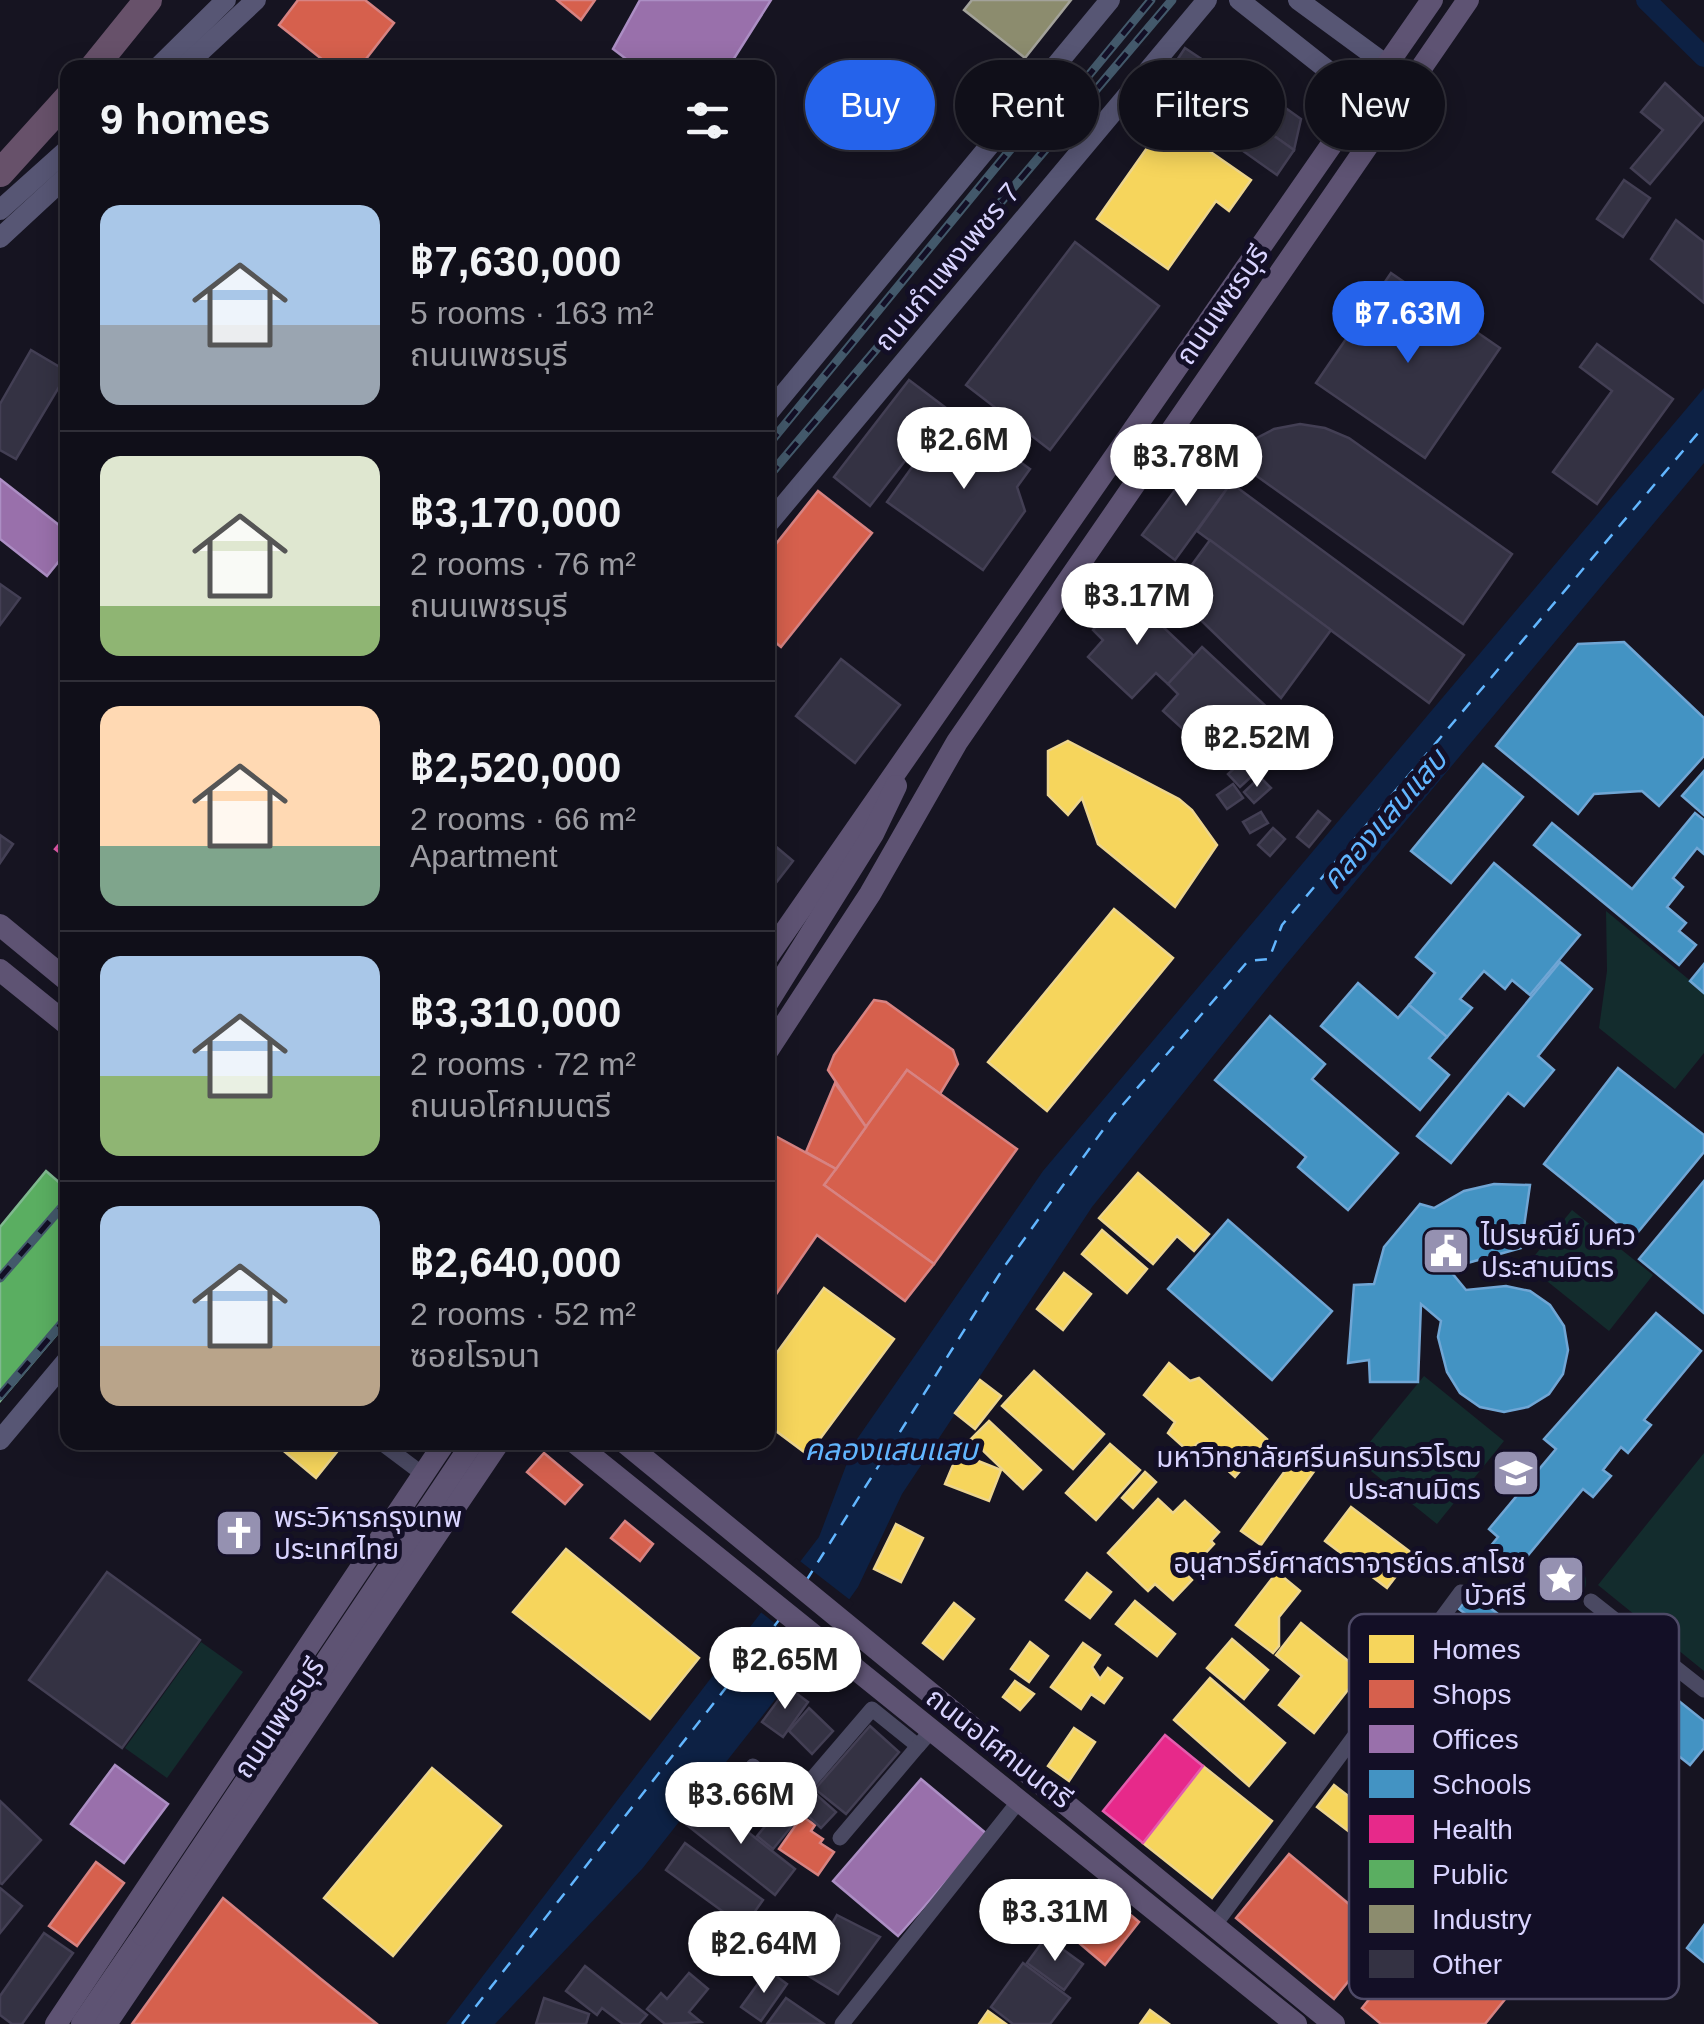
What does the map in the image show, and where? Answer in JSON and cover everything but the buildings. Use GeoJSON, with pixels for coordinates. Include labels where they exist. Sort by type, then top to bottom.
{"type":"FeatureCollection","features":[{"type":"Feature","properties":{"kind":"highway"},"geometry":{"type":"LineString","coordinates":[[100,60],[148,0]]}},
{"type":"Feature","properties":{"kind":"highway"},"geometry":{"type":"LineString","coordinates":[[0,173],[60,107]]}},
{"type":"Feature","properties":{"kind":"main road","name":"ถนนเพชรบุรี"},"geometry":{"type":"LineString","coordinates":[[1392,60],[1432,0]]}},
{"type":"Feature","properties":{"kind":"main road","name":"ถนนเพชรบุรี"},"geometry":{"type":"LineString","coordinates":[[1426,60],[1468,0]]}},
{"type":"Feature","properties":{"kind":"main road","name":"ถนนเพชรบุรี"},"geometry":{"type":"LineString","coordinates":[[775,946],[926,724],[1330,150]]}},
{"type":"Feature","properties":{"kind":"main road","name":"ถนนเพชรบุรี"},"geometry":{"type":"LineString","coordinates":[[775,1039],[870,894],[957,742],[1364,150]]}},
{"type":"Feature","properties":{"kind":"main road","name":"ถนนเพชรบุรี"},"geometry":{"type":"LineString","coordinates":[[775,992],[873,834],[926,724]]}},
{"type":"Feature","properties":{"kind":"main road","name":"ถนนเพชรบุรี"},"geometry":{"type":"LineString","coordinates":[[873,834],[957,742]]}},
{"type":"Feature","properties":{"kind":"main road"},"geometry":{"type":"LineString","coordinates":[[0,925],[60,974]]}},
{"type":"Feature","properties":{"kind":"main road"},"geometry":{"type":"LineString","coordinates":[[0,970],[60,1019]]}},
{"type":"Feature","properties":{"kind":"main road","name":"ถนนเพชรบุรี"},"geometry":{"type":"LineString","coordinates":[[56,2024],[440,1450]]}},
{"type":"Feature","properties":{"kind":"main road","name":"ถนนเพชรบุรี"},"geometry":{"type":"LineString","coordinates":[[82,2024],[468,1450]]}},
{"type":"Feature","properties":{"kind":"main road","name":"ถนนเพชรบุรี"},"geometry":{"type":"LineString","coordinates":[[106,2024],[493,1450]]}},
{"type":"Feature","properties":{"kind":"main road"},"geometry":{"type":"LineString","coordinates":[[481,1468],[501,1450]]}},
{"type":"Feature","properties":{"kind":"main road","name":"ถนนอโศกมนตรี"},"geometry":{"type":"LineString","coordinates":[[583,1450],[906,1714],[925,1739],[1019,1801],[1296,2024]]}},
{"type":"Feature","properties":{"kind":"main road","name":"ถนนอโศกมนตรี"},"geometry":{"type":"LineString","coordinates":[[634,1450],[1334,2024]]}},
{"type":"Feature","properties":{"kind":"main road"},"geometry":{"type":"LineString","coordinates":[[377,1542],[388,1536],[411,1545],[412,1571]]}},
{"type":"Feature","properties":{"kind":"street"},"geometry":{"type":"LineString","coordinates":[[165,60],[226,0]]}},
{"type":"Feature","properties":{"kind":"street"},"geometry":{"type":"LineString","coordinates":[[192,60],[256,0]]}},
{"type":"Feature","properties":{"kind":"street","name":"ถนนกำแพงเพชร 7"},"geometry":{"type":"LineString","coordinates":[[775,405],[1110,0]]}},
{"type":"Feature","properties":{"kind":"street","name":"ถนนกำแพงเพชร 7"},"geometry":{"type":"LineString","coordinates":[[775,516],[1207,0]]}},
{"type":"Feature","properties":{"kind":"street"},"geometry":{"type":"LineString","coordinates":[[1239,0],[1315,60]]}},
{"type":"Feature","properties":{"kind":"street"},"geometry":{"type":"LineString","coordinates":[[1298,0],[1380,60]]}},
{"type":"Feature","properties":{"kind":"street"},"geometry":{"type":"LineString","coordinates":[[1310,56],[1329,53],[1335,44],[1330,24]]}},
{"type":"Feature","properties":{"kind":"street"},"geometry":{"type":"LineString","coordinates":[[0,210],[60,156]]}},
{"type":"Feature","properties":{"kind":"street"},"geometry":{"type":"LineString","coordinates":[[0,238],[60,182]]}},
{"type":"Feature","properties":{"kind":"street"},"geometry":{"type":"LineString","coordinates":[[0,1440],[60,1369]]}},
{"type":"Feature","properties":{"kind":"street"},"geometry":{"type":"LineString","coordinates":[[391,1450],[424,1475]]}},
{"type":"Feature","properties":{"kind":"street"},"geometry":{"type":"LineString","coordinates":[[1445,1614],[1461,1592]]}},
{"type":"Feature","properties":{"kind":"street"},"geometry":{"type":"LineString","coordinates":[[1591,1601],[1608,1614]]}},
{"type":"Feature","properties":{"kind":"street"},"geometry":{"type":"LineString","coordinates":[[1679,1670],[1704,1690]]}},
{"type":"Feature","properties":{"kind":"street"},"geometry":{"type":"LineString","coordinates":[[753,1766],[794,1800],[872,1709],[925,1739],[840,1838]]}},
{"type":"Feature","properties":{"kind":"street"},"geometry":{"type":"LineString","coordinates":[[1214,1926],[1349,1743]]}},
{"type":"Feature","properties":{"kind":"street"},"geometry":{"type":"LineString","coordinates":[[842,2024],[1019,1801]]}},
{"type":"Feature","properties":{"kind":"green space"},"geometry":{"type":"Polygon","coordinates":[[[1606,911],[1704,992],[1704,1053],[1675,1089],[1599,1028],[1607,971],[1606,911]]]}},
{"type":"Feature","properties":{"kind":"green space"},"geometry":{"type":"Polygon","coordinates":[[[1572,1210],[1653,1275],[1609,1331],[1527,1265],[1572,1210]]]}},
{"type":"Feature","properties":{"kind":"green space"},"geometry":{"type":"Polygon","coordinates":[[[1424,1376],[1504,1441],[1437,1524],[1356,1459],[1424,1376]]]}},
{"type":"Feature","properties":{"kind":"green space"},"geometry":{"type":"Polygon","coordinates":[[[1704,1453],[1704,1671],[1679,1651],[1679,1614],[1634,1614],[1598,1585],[1704,1453]]]}},
{"type":"Feature","properties":{"kind":"green space"},"geometry":{"type":"Polygon","coordinates":[[[1566,1562],[1580,1568],[1586,1582],[1580,1596],[1566,1602],[1552,1596],[1546,1582],[1552,1568],[1566,1562]]]}},
{"type":"Feature","properties":{"kind":"green space"},"geometry":{"type":"Polygon","coordinates":[[[201,1642],[243,1672],[167,1778],[125,1748],[201,1642]]]}},
{"type":"Feature","properties":{"kind":"water","name":"คลองแสนแสบ"},"geometry":{"type":"Polygon","coordinates":[[[1704,388],[1704,463],[1285,966],[1092,1207],[902,1494],[858,1587],[803,1664],[642,1869],[495,2024],[446,2024],[819,1537],[855,1442],[1043,1171],[1704,388]]]}},
{"type":"Feature","properties":{"kind":"pier"},"geometry":{"type":"Polygon","coordinates":[[[796,1558],[854,1603],[815,1656],[757,1609],[796,1558]]]}},
{"type":"Feature","properties":{"kind":"waterway"},"geometry":{"type":"LineString","coordinates":[[1646,0],[1704,57]]}},
{"type":"Feature","properties":{"kind":"ferry route"},"geometry":{"type":"LineString","coordinates":[[806,1581],[1004,1267],[1113,1116],[1248,961],[1269,959],[1282,925],[1704,426]]}},
{"type":"Feature","properties":{"kind":"ferry route"},"geometry":{"type":"LineString","coordinates":[[462,2024],[779,1620]]}},
{"type":"Feature","properties":{"kind":"railway"},"geometry":{"type":"LineString","coordinates":[[1099,63],[1151,0]]}},
{"type":"Feature","properties":{"kind":"railway"},"geometry":{"type":"LineString","coordinates":[[775,469],[1172,0]]}},
{"type":"Feature","properties":{"kind":"railway"},"geometry":{"type":"LineString","coordinates":[[775,436],[1010,150]]}},
{"type":"Feature","properties":{"kind":"railway"},"geometry":{"type":"LineString","coordinates":[[0,1278],[60,1209]]}},
{"type":"Feature","properties":{"kind":"railway"},"geometry":{"type":"LineString","coordinates":[[0,1396],[60,1325]]}},
{"type":"Feature","properties":{"kind":"place","name":"ไปรษณีย์ มศว ประสานมิตร"},"geometry":{"type":"Point","coordinates":[1446,1251]}},
{"type":"Feature","properties":{"kind":"place","name":"มหาวิทยาลัยศรีนครินทรวิโรฒ ประสานมิตร"},"geometry":{"type":"Point","coordinates":[1516,1473]}},
{"type":"Feature","properties":{"kind":"place","name":"พระวิหารกรุงเทพ ประเทศไทย"},"geometry":{"type":"Point","coordinates":[239,1533]}},
{"type":"Feature","properties":{"kind":"place","name":"อนุสาวรีย์ศาสตราจารย์ดร.สาโรช บัวศรี"},"geometry":{"type":"Point","coordinates":[1561,1579]}}]}
